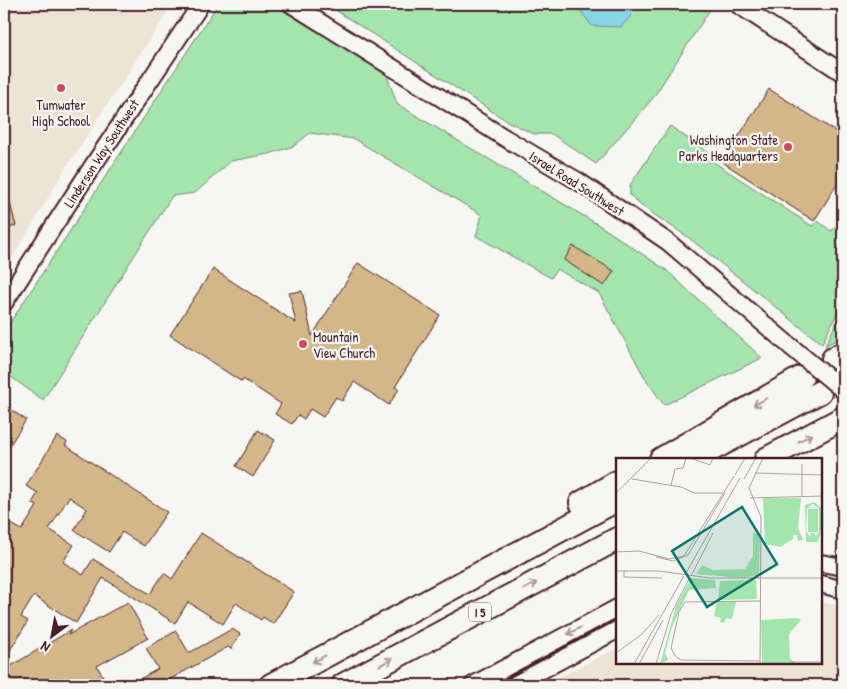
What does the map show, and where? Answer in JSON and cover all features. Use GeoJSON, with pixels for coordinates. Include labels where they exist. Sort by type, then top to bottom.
{"type":"FeatureCollection","features":[{"type":"Feature","properties":{"kind":"highway"},"geometry":{"type":"LineString","coordinates":[[663,458],[802,377]]}},
{"type":"Feature","properties":{"kind":"highway"},"geometry":{"type":"LineString","coordinates":[[696,458],[820,392]]}},
{"type":"Feature","properties":{"kind":"highway"},"geometry":{"type":"LineString","coordinates":[[768,458],[843,418]]}},
{"type":"Feature","properties":{"kind":"highway"},"geometry":{"type":"LineString","coordinates":[[393,620],[441,586],[505,546],[616,483]]}},
{"type":"Feature","properties":{"kind":"highway","name":"I 5"},"geometry":{"type":"LineString","coordinates":[[271,685],[616,501]]}},
{"type":"Feature","properties":{"kind":"highway","name":"I 5"},"geometry":{"type":"LineString","coordinates":[[344,685],[616,540]]}},
{"type":"Feature","properties":{"kind":"street","name":"Linderson Way Southwest"},"geometry":{"type":"LineString","coordinates":[[4,303],[87,174],[201,4]]}},
{"type":"Feature","properties":{"kind":"street","name":"Israel Road Southwest"},"geometry":{"type":"LineString","coordinates":[[291,4],[505,138],[581,183],[668,242],[843,390]]}},
{"type":"Feature","properties":{"kind":"street"},"geometry":{"type":"LineString","coordinates":[[737,4],[843,73]]}},
{"type":"Feature","properties":{"kind":"street"},"geometry":{"type":"LineString","coordinates":[[822,563],[843,567]]}},
{"type":"Feature","properties":{"kind":"street"},"geometry":{"type":"LineString","coordinates":[[822,584],[843,590]]}},
{"type":"Feature","properties":{"kind":"street"},"geometry":{"type":"LineString","coordinates":[[473,685],[616,609]]}},
{"type":"Feature","properties":{"kind":"street"},"geometry":{"type":"LineString","coordinates":[[514,685],[616,631]]}},
{"type":"Feature","properties":{"kind":"shaded area","name":"Tumwater High School"},"geometry":{"type":"Polygon","coordinates":[[[4,4],[173,4],[64,171],[4,272],[4,4]]]}},
{"type":"Feature","properties":{"kind":"shaded area"},"geometry":{"type":"Polygon","coordinates":[[[822,602],[833,604],[843,609],[843,685],[543,685],[616,648],[616,664],[822,664],[822,602]]]}},
{"type":"Feature","properties":{"kind":"green space"},"geometry":{"type":"Polygon","coordinates":[[[218,4],[272,4],[386,73],[397,104],[602,227],[666,270],[762,358],[664,405],[645,378],[599,293],[557,269],[551,278],[476,236],[482,215],[354,139],[310,133],[294,146],[269,154],[231,161],[195,193],[172,196],[43,400],[4,372],[4,332],[218,4]]]}},
{"type":"Feature","properties":{"kind":"green space"},"geometry":{"type":"Polygon","coordinates":[[[326,4],[705,4],[711,8],[653,98],[596,164],[552,134],[534,134],[507,121],[326,4]]]}},
{"type":"Feature","properties":{"kind":"green space"},"geometry":{"type":"Polygon","coordinates":[[[670,126],[715,157],[715,163],[812,226],[818,221],[831,231],[835,227],[843,232],[843,301],[822,344],[689,238],[640,205],[630,195],[630,185],[670,126]]]}},
{"type":"Feature","properties":{"kind":"green space"},"geometry":{"type":"Polygon","coordinates":[[[843,309],[843,336],[825,346],[843,309]]]}},
{"type":"Feature","properties":{"kind":"water"},"geometry":{"type":"Polygon","coordinates":[[[575,4],[633,4],[631,16],[621,27],[592,26],[575,4]]]}},
{"type":"Feature","properties":{"kind":"building","name":"Washington State Parks Headquarters"},"geometry":{"type":"Polygon","coordinates":[[[769,89],[843,136],[843,175],[814,221],[722,162],[769,89]]]}},
{"type":"Feature","properties":{"kind":"building"},"geometry":{"type":"Polygon","coordinates":[[[4,195],[8,195],[16,226],[4,229],[4,195]]]}},
{"type":"Feature","properties":{"kind":"building"},"geometry":{"type":"Polygon","coordinates":[[[573,246],[614,271],[604,286],[564,260],[573,246]]]}},
{"type":"Feature","properties":{"kind":"building","name":"Mountain View Church"},"geometry":{"type":"Polygon","coordinates":[[[358,263],[440,315],[395,387],[399,389],[389,405],[354,382],[342,401],[336,397],[323,417],[310,409],[304,419],[298,415],[292,424],[275,414],[281,404],[243,379],[242,382],[170,335],[213,269],[296,323],[289,293],[302,291],[312,336],[358,263]]]}},
{"type":"Feature","properties":{"kind":"building"},"geometry":{"type":"Polygon","coordinates":[[[4,405],[26,420],[4,454],[4,405]]]}},
{"type":"Feature","properties":{"kind":"building"},"geometry":{"type":"Polygon","coordinates":[[[258,430],[275,440],[253,477],[236,466],[258,430]]]}},
{"type":"Feature","properties":{"kind":"building"},"geometry":{"type":"Polygon","coordinates":[[[57,436],[67,442],[65,445],[167,512],[144,546],[122,532],[109,552],[74,530],[87,509],[69,497],[49,529],[74,545],[63,562],[83,575],[93,559],[150,594],[164,573],[172,579],[201,533],[294,592],[273,624],[263,617],[261,620],[236,603],[223,624],[188,602],[175,623],[103,578],[76,623],[34,596],[21,617],[28,621],[4,660],[4,520],[22,530],[37,506],[32,503],[38,493],[26,486],[57,436]]]}},
{"type":"Feature","properties":{"kind":"building"},"geometry":{"type":"Polygon","coordinates":[[[128,602],[148,638],[97,666],[108,685],[4,685],[4,670],[71,630],[68,635],[128,602]]]}},
{"type":"Feature","properties":{"kind":"building"},"geometry":{"type":"Polygon","coordinates":[[[232,629],[240,634],[231,649],[228,647],[160,685],[129,685],[158,669],[146,648],[176,631],[189,653],[232,629]]]}},
{"type":"Feature","properties":{"kind":"place","name":"Tumwater High School"},"geometry":{"type":"Point","coordinates":[61,88]}},
{"type":"Feature","properties":{"kind":"place","name":"Washington State Parks Headquarters"},"geometry":{"type":"Point","coordinates":[788,147]}},
{"type":"Feature","properties":{"kind":"place","name":"Mountain View Church"},"geometry":{"type":"Point","coordinates":[303,344]}}]}
